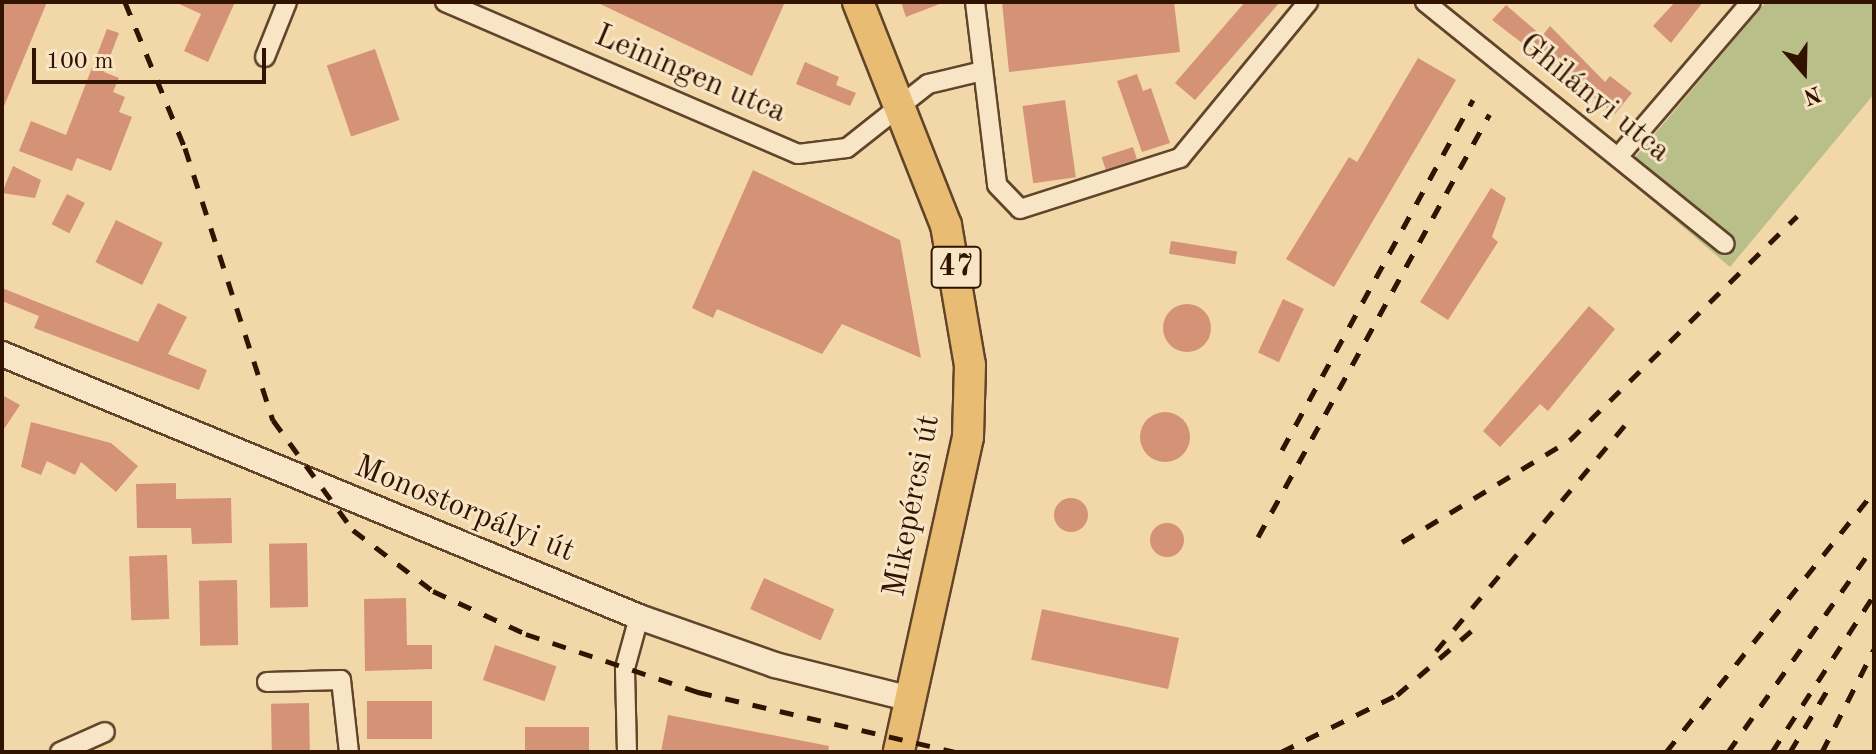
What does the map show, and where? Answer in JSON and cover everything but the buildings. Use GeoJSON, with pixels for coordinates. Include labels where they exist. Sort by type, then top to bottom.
{"type":"FeatureCollection","features":[{"type":"Feature","properties":{"kind":"main road","name":"Mikepércsi út"},"geometry":{"type":"LineString","coordinates":[[858,2],[904,103],[946,225],[970,365],[968,437],[899,752]]}},
{"type":"Feature","properties":{"kind":"street"},"geometry":{"type":"LineString","coordinates":[[265,57],[287,2]]}},
{"type":"Feature","properties":{"kind":"street","name":"Leiningen utca"},"geometry":{"type":"LineString","coordinates":[[445,2],[798,154],[847,148],[928,84],[982,71]]}},
{"type":"Feature","properties":{"kind":"street"},"geometry":{"type":"LineString","coordinates":[[975,2],[997,185],[1010,205],[1038,207],[1180,158],[1308,2]]}},
{"type":"Feature","properties":{"kind":"street","name":"Ghilányi utca"},"geometry":{"type":"LineString","coordinates":[[1425,2],[1725,244]]}},
{"type":"Feature","properties":{"kind":"street"},"geometry":{"type":"LineString","coordinates":[[1618,157],[1751,2]]}},
{"type":"Feature","properties":{"kind":"street","name":"Monostorpályi út"},"geometry":{"type":"LineString","coordinates":[[2,354],[639,617],[775,665],[911,699]]}},
{"type":"Feature","properties":{"kind":"street"},"geometry":{"type":"LineString","coordinates":[[627,752],[625,668],[639,617]]}},
{"type":"Feature","properties":{"kind":"street"},"geometry":{"type":"LineString","coordinates":[[267,682],[341,680],[349,752]]}},
{"type":"Feature","properties":{"kind":"street"},"geometry":{"type":"LineString","coordinates":[[60,752],[105,732]]}},
{"type":"Feature","properties":{"kind":"green space"},"geometry":{"type":"Polygon","coordinates":[[[1766,2],[1874,2],[1874,94],[1730,267],[1621,174],[1766,2]]]}},
{"type":"Feature","properties":{"kind":"railway"},"geometry":{"type":"LineString","coordinates":[[125,2],[185,148],[273,420],[353,530],[433,591],[526,634],[698,692],[956,752]]}},
{"type":"Feature","properties":{"kind":"railway"},"geometry":{"type":"LineString","coordinates":[[1282,450],[1473,100]]}},
{"type":"Feature","properties":{"kind":"railway"},"geometry":{"type":"LineString","coordinates":[[1258,537],[1490,114]]}},
{"type":"Feature","properties":{"kind":"railway"},"geometry":{"type":"LineString","coordinates":[[1402,542],[1570,440],[1797,216]]}},
{"type":"Feature","properties":{"kind":"railway"},"geometry":{"type":"LineString","coordinates":[[1436,651],[1632,417]]}},
{"type":"Feature","properties":{"kind":"railway"},"geometry":{"type":"LineString","coordinates":[[1666,752],[1874,491]]}},
{"type":"Feature","properties":{"kind":"railway"},"geometry":{"type":"LineString","coordinates":[[1728,752],[1874,546]]}},
{"type":"Feature","properties":{"kind":"railway"},"geometry":{"type":"LineString","coordinates":[[1772,752],[1874,595]]}},
{"type":"Feature","properties":{"kind":"railway"},"geometry":{"type":"LineString","coordinates":[[1281,752],[1397,695],[1478,625]]}},
{"type":"Feature","properties":{"kind":"railway"},"geometry":{"type":"LineString","coordinates":[[1822,752],[1874,649]]}},
{"type":"Feature","properties":{"kind":"railway"},"geometry":{"type":"LineString","coordinates":[[1790,752],[1831,684]]}}]}
